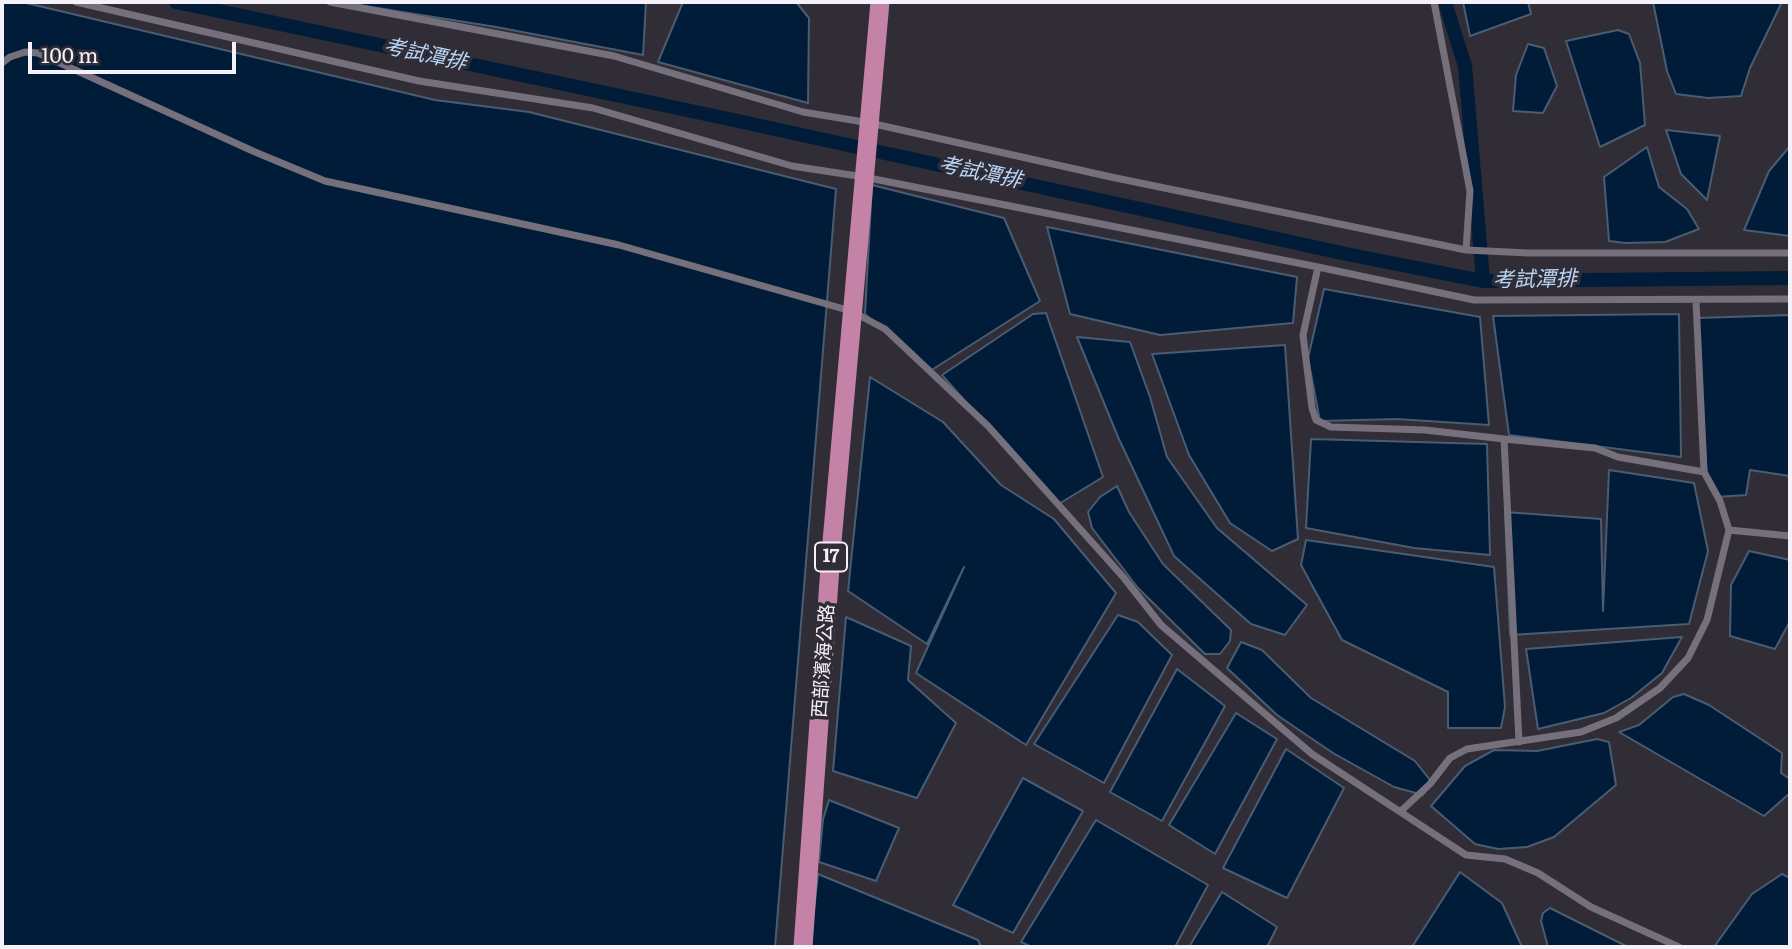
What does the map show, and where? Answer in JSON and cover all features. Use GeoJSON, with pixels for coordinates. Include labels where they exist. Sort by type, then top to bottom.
{"type":"FeatureCollection","features":[{"type":"Feature","properties":{"kind":"main road","name":"17"},"geometry":{"type":"LineString","coordinates":[[865,172],[880,2]]}},
{"type":"Feature","properties":{"kind":"main road","name":"西部濱海公路"},"geometry":{"type":"LineString","coordinates":[[803,947],[851,311],[865,172]]}},
{"type":"Feature","properties":{"kind":"lane"},"geometry":{"type":"LineString","coordinates":[[76,2],[419,81],[593,107],[792,166],[865,172],[1474,300],[1790,299]]}},
{"type":"Feature","properties":{"kind":"lane"},"geometry":{"type":"LineString","coordinates":[[330,2],[614,56],[803,112],[1466,250],[1528,253],[1790,253]]}},
{"type":"Feature","properties":{"kind":"lane"},"geometry":{"type":"LineString","coordinates":[[1434,2],[1470,191],[1466,250]]}},
{"type":"Feature","properties":{"kind":"lane"},"geometry":{"type":"LineString","coordinates":[[2,63],[25,52],[38,53],[325,181],[619,245],[851,311],[885,329],[988,426],[1124,578],[1161,625],[1312,754],[1466,855],[1505,859],[1538,873],[1591,907],[1679,947]]}},
{"type":"Feature","properties":{"kind":"lane"},"geometry":{"type":"LineString","coordinates":[[1318,267],[1303,335],[1316,421],[1331,427],[1425,430],[1595,448],[1618,457],[1704,472]]}},
{"type":"Feature","properties":{"kind":"lane"},"geometry":{"type":"LineString","coordinates":[[1401,811],[1430,784],[1450,758],[1467,749],[1581,732],[1616,718],[1660,688],[1688,658],[1707,620],[1729,530],[1720,501],[1704,472],[1696,301]]}},
{"type":"Feature","properties":{"kind":"lane"},"geometry":{"type":"LineString","coordinates":[[1504,439],[1519,742]]}},
{"type":"Feature","properties":{"kind":"lane"},"geometry":{"type":"LineString","coordinates":[[1729,530],[1790,536]]}},
{"type":"Feature","properties":{"kind":"water"},"geometry":{"type":"Polygon","coordinates":[[[2,2],[22,2],[435,100],[529,112],[836,189],[775,947],[2,947],[2,2]]]}},
{"type":"Feature","properties":{"kind":"water"},"geometry":{"type":"Polygon","coordinates":[[[340,2],[646,2],[643,55],[496,27],[340,2]]]}},
{"type":"Feature","properties":{"kind":"water"},"geometry":{"type":"Polygon","coordinates":[[[683,2],[796,2],[809,18],[808,103],[658,62],[683,2]]]}},
{"type":"Feature","properties":{"kind":"water"},"geometry":{"type":"Polygon","coordinates":[[[1463,2],[1528,2],[1531,14],[1470,36],[1463,2]]]}},
{"type":"Feature","properties":{"kind":"water"},"geometry":{"type":"Polygon","coordinates":[[[1653,2],[1782,2],[1750,68],[1741,96],[1708,98],[1676,94],[1667,71],[1653,2]]]}},
{"type":"Feature","properties":{"kind":"water"},"geometry":{"type":"Polygon","coordinates":[[[1618,30],[1629,34],[1640,63],[1645,125],[1600,147],[1566,41],[1618,30]]]}},
{"type":"Feature","properties":{"kind":"water"},"geometry":{"type":"Polygon","coordinates":[[[1528,44],[1544,48],[1557,86],[1543,113],[1513,111],[1516,75],[1528,44]]]}},
{"type":"Feature","properties":{"kind":"water"},"geometry":{"type":"Polygon","coordinates":[[[1666,130],[1720,136],[1707,200],[1681,174],[1666,130]]]}},
{"type":"Feature","properties":{"kind":"water"},"geometry":{"type":"Polygon","coordinates":[[[1790,146],[1790,236],[1744,230],[1769,171],[1790,146]]]}},
{"type":"Feature","properties":{"kind":"water"},"geometry":{"type":"Polygon","coordinates":[[[1647,147],[1659,187],[1687,209],[1699,229],[1665,242],[1609,241],[1604,177],[1647,147]]]}},
{"type":"Feature","properties":{"kind":"water"},"geometry":{"type":"Polygon","coordinates":[[[872,185],[1004,218],[1040,301],[930,371],[865,314],[872,185]]]}},
{"type":"Feature","properties":{"kind":"water"},"geometry":{"type":"Polygon","coordinates":[[[1047,227],[1297,277],[1293,323],[1160,335],[1070,314],[1047,227]]]}},
{"type":"Feature","properties":{"kind":"water"},"geometry":{"type":"Polygon","coordinates":[[[1324,289],[1480,317],[1489,425],[1397,419],[1320,421],[1308,358],[1324,289]]]}},
{"type":"Feature","properties":{"kind":"water"},"geometry":{"type":"Polygon","coordinates":[[[1046,313],[1103,477],[1057,505],[942,375],[1033,314],[1046,313]]]}},
{"type":"Feature","properties":{"kind":"water"},"geometry":{"type":"Polygon","coordinates":[[[1679,314],[1681,457],[1509,435],[1493,316],[1679,314]]]}},
{"type":"Feature","properties":{"kind":"water"},"geometry":{"type":"Polygon","coordinates":[[[1790,315],[1790,476],[1750,470],[1746,495],[1716,497],[1707,480],[1698,318],[1790,315]]]}},
{"type":"Feature","properties":{"kind":"water"},"geometry":{"type":"Polygon","coordinates":[[[1077,337],[1130,342],[1150,397],[1167,457],[1217,528],[1307,605],[1285,635],[1251,624],[1174,556],[1118,437],[1077,337]]]}},
{"type":"Feature","properties":{"kind":"water"},"geometry":{"type":"Polygon","coordinates":[[[1285,345],[1298,539],[1272,551],[1230,523],[1189,455],[1152,354],[1285,345]]]}},
{"type":"Feature","properties":{"kind":"water"},"geometry":{"type":"Polygon","coordinates":[[[870,377],[943,422],[1001,485],[1054,519],[1116,593],[1026,745],[916,673],[964,567],[927,644],[848,591],[870,377]]]}},
{"type":"Feature","properties":{"kind":"water"},"geometry":{"type":"Polygon","coordinates":[[[1311,439],[1487,444],[1490,555],[1414,548],[1306,528],[1311,439]]]}},
{"type":"Feature","properties":{"kind":"water"},"geometry":{"type":"Polygon","coordinates":[[[1609,470],[1694,483],[1708,551],[1689,624],[1510,635],[1505,512],[1601,519],[1603,611],[1609,470]]]}},
{"type":"Feature","properties":{"kind":"water"},"geometry":{"type":"Polygon","coordinates":[[[1117,486],[1129,512],[1163,564],[1231,630],[1230,641],[1220,654],[1205,654],[1138,588],[1092,528],[1088,512],[1100,497],[1117,486]]]}},
{"type":"Feature","properties":{"kind":"water"},"geometry":{"type":"Polygon","coordinates":[[[1306,540],[1494,567],[1505,707],[1501,728],[1448,728],[1448,692],[1342,640],[1301,565],[1306,540]]]}},
{"type":"Feature","properties":{"kind":"water"},"geometry":{"type":"Polygon","coordinates":[[[1749,551],[1790,560],[1790,621],[1775,649],[1730,636],[1731,585],[1749,551]]]}},
{"type":"Feature","properties":{"kind":"water"},"geometry":{"type":"Polygon","coordinates":[[[1118,615],[1138,622],[1172,655],[1104,783],[1034,744],[1118,615]]]}},
{"type":"Feature","properties":{"kind":"water"},"geometry":{"type":"Polygon","coordinates":[[[846,617],[911,646],[908,680],[956,723],[917,798],[833,771],[846,617]]]}},
{"type":"Feature","properties":{"kind":"water"},"geometry":{"type":"Polygon","coordinates":[[[1682,637],[1662,673],[1631,698],[1604,713],[1538,729],[1526,649],[1682,637]]]}},
{"type":"Feature","properties":{"kind":"water"},"geometry":{"type":"Polygon","coordinates":[[[1241,642],[1262,650],[1311,698],[1415,761],[1430,780],[1423,795],[1394,787],[1333,753],[1277,715],[1227,668],[1241,642]]]}},
{"type":"Feature","properties":{"kind":"water"},"geometry":{"type":"Polygon","coordinates":[[[1177,669],[1225,706],[1162,821],[1110,792],[1177,669]]]}},
{"type":"Feature","properties":{"kind":"water"},"geometry":{"type":"Polygon","coordinates":[[[1684,694],[1709,705],[1782,753],[1781,773],[1790,779],[1790,793],[1764,816],[1619,732],[1639,725],[1673,697],[1684,694]]]}},
{"type":"Feature","properties":{"kind":"water"},"geometry":{"type":"Polygon","coordinates":[[[1236,713],[1277,739],[1215,854],[1169,825],[1236,713]]]}},
{"type":"Feature","properties":{"kind":"water"},"geometry":{"type":"Polygon","coordinates":[[[1597,739],[1609,742],[1616,785],[1554,837],[1527,847],[1498,849],[1475,844],[1431,806],[1465,766],[1494,750],[1537,751],[1597,739]]]}},
{"type":"Feature","properties":{"kind":"water"},"geometry":{"type":"Polygon","coordinates":[[[1286,749],[1344,788],[1287,898],[1223,868],[1286,749]]]}},
{"type":"Feature","properties":{"kind":"water"},"geometry":{"type":"Polygon","coordinates":[[[1023,778],[1083,811],[1013,933],[953,905],[1023,778]]]}},
{"type":"Feature","properties":{"kind":"water"},"geometry":{"type":"Polygon","coordinates":[[[829,800],[899,828],[876,881],[819,862],[823,819],[829,800]]]}},
{"type":"Feature","properties":{"kind":"water"},"geometry":{"type":"Polygon","coordinates":[[[1096,820],[1208,885],[1175,947],[1032,947],[1021,942],[1096,820]]]}},
{"type":"Feature","properties":{"kind":"water"},"geometry":{"type":"Polygon","coordinates":[[[1460,872],[1502,903],[1522,947],[1412,947],[1460,872]]]}},
{"type":"Feature","properties":{"kind":"water"},"geometry":{"type":"Polygon","coordinates":[[[818,874],[978,940],[981,947],[810,947],[818,874]]]}},
{"type":"Feature","properties":{"kind":"water"},"geometry":{"type":"Polygon","coordinates":[[[1782,874],[1790,878],[1790,947],[1714,947],[1752,894],[1782,874]]]}},
{"type":"Feature","properties":{"kind":"water"},"geometry":{"type":"Polygon","coordinates":[[[1222,892],[1277,927],[1267,947],[1189,947],[1222,892]]]}},
{"type":"Feature","properties":{"kind":"water"},"geometry":{"type":"Polygon","coordinates":[[[1550,908],[1628,947],[1548,947],[1541,921],[1543,913],[1550,908]]]}},
{"type":"Feature","properties":{"kind":"waterway","name":"考試潭排"},"geometry":{"type":"LineString","coordinates":[[176,2],[1351,255],[1483,281],[1790,278]]}},
{"type":"Feature","properties":{"kind":"waterway"},"geometry":{"type":"LineString","coordinates":[[1445,2],[1465,66],[1483,281]]}}]}
